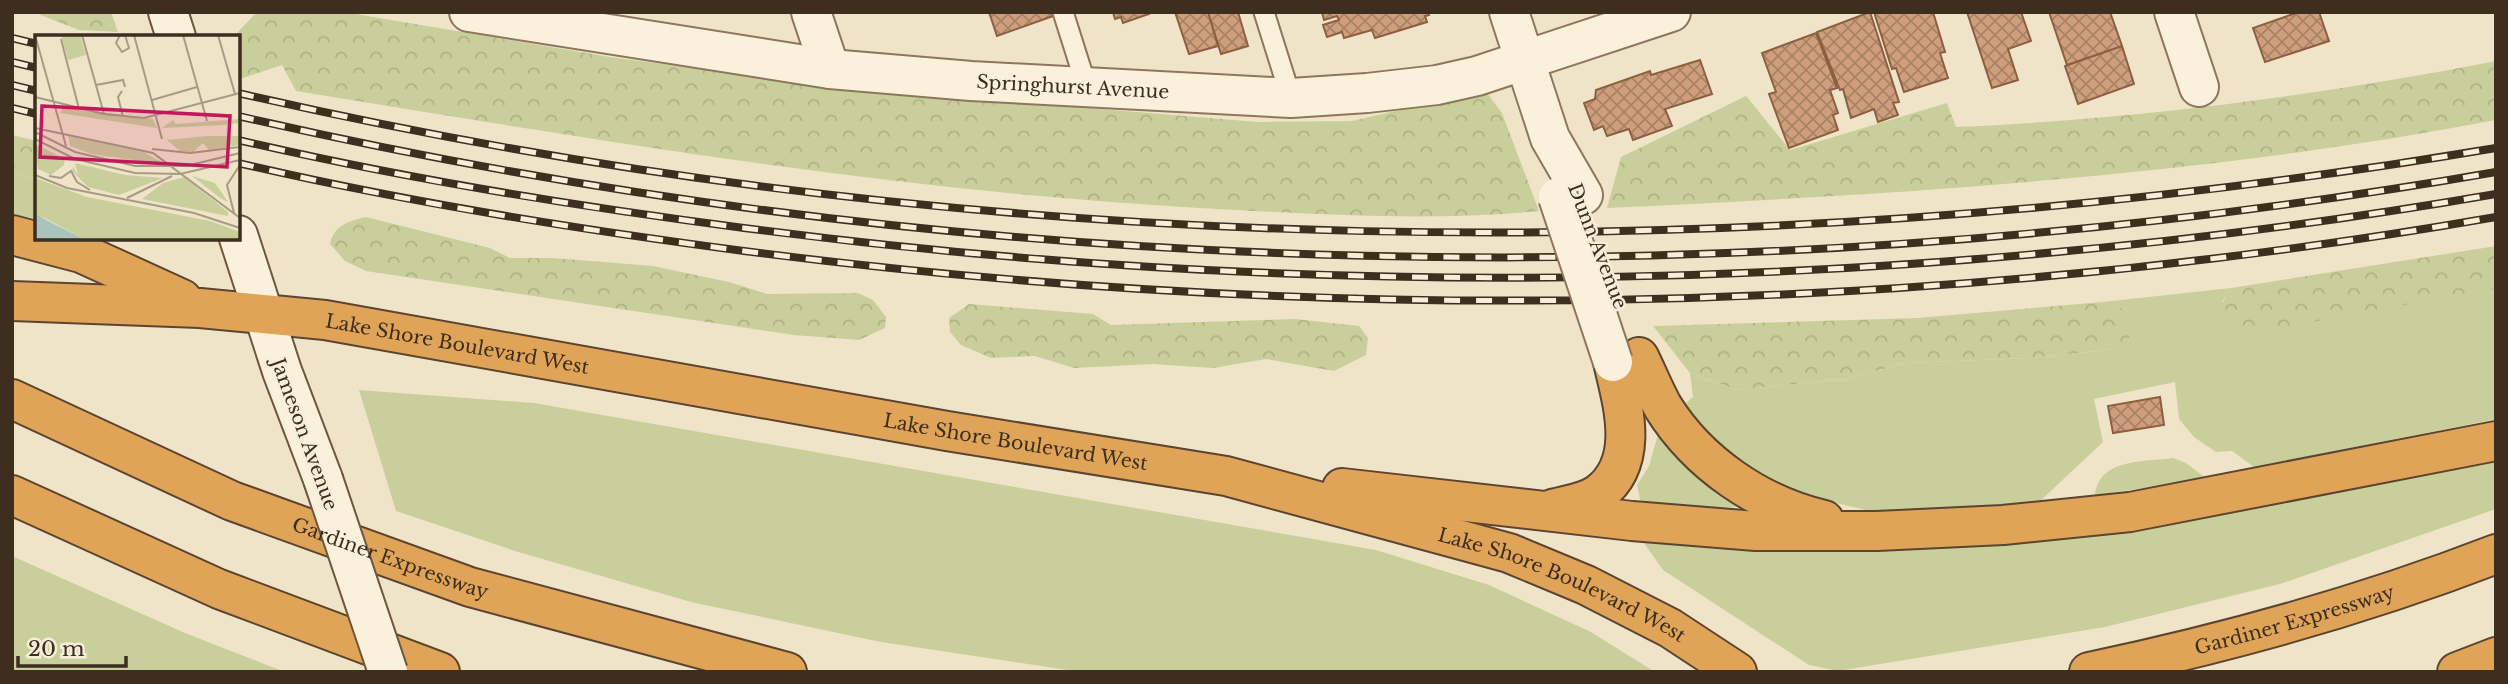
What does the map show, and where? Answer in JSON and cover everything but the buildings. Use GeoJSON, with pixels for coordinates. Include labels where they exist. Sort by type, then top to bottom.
{"type":"FeatureCollection","features":[{"type":"Feature","properties":{"kind":"highway"},"geometry":{"type":"LineString","coordinates":[[12,235],[81,253],[200,307]]}},
{"type":"Feature","properties":{"kind":"highway"},"geometry":{"type":"LineString","coordinates":[[14,301],[200,307]]}},
{"type":"Feature","properties":{"kind":"highway","name":"Lake Shore Boulevard West"},"geometry":{"type":"LineString","coordinates":[[200,307],[325,320],[947,431],[1226,476],[1509,553],[1586,585],[1670,628],[1737,672]]}},
{"type":"Feature","properties":{"kind":"highway"},"geometry":{"type":"LineString","coordinates":[[1544,511],[1597,495],[1612,481],[1620,467],[1626,416],[1626,360]]}},
{"type":"Feature","properties":{"kind":"highway"},"geometry":{"type":"LineString","coordinates":[[1626,360],[1691,445],[1728,476],[1769,502],[1811,517],[1877,531]]}},
{"type":"Feature","properties":{"kind":"highway","name":"Gardiner Expressway"},"geometry":{"type":"LineString","coordinates":[[12,399],[232,501],[470,587],[787,672]]}},
{"type":"Feature","properties":{"kind":"highway"},"geometry":{"type":"LineString","coordinates":[[1226,476],[1756,531],[1877,531],[2003,525],[2130,512],[2496,441]]}},
{"type":"Feature","properties":{"kind":"highway"},"geometry":{"type":"LineString","coordinates":[[12,495],[219,589],[440,672]]}},
{"type":"Feature","properties":{"kind":"highway","name":"Gardiner Expressway"},"geometry":{"type":"LineString","coordinates":[[2089,672],[2211,644],[2418,584],[2496,554]]}},
{"type":"Feature","properties":{"kind":"highway"},"geometry":{"type":"LineString","coordinates":[[2457,672],[2496,657]]}},
{"type":"Feature","properties":{"kind":"street"},"geometry":{"type":"LineString","coordinates":[[168,12],[175,35]]}},
{"type":"Feature","properties":{"kind":"street"},"geometry":{"type":"LineString","coordinates":[[811,12],[830,69]]}},
{"type":"Feature","properties":{"kind":"street","name":"Dunn Avenue"},"geometry":{"type":"LineString","coordinates":[[1509,12],[1626,360]]}},
{"type":"Feature","properties":{"kind":"street","name":"Springhurst Avenue"},"geometry":{"type":"LineString","coordinates":[[480,13],[830,69],[1087,88],[1291,98],[1437,85],[1525,62],[1671,12]]}},
{"type":"Feature","properties":{"kind":"street"},"geometry":{"type":"LineString","coordinates":[[2174,12],[2199,87]]}},
{"type":"Feature","properties":{"kind":"street","name":"Jameson Avenue"},"geometry":{"type":"LineString","coordinates":[[240,240],[388,672]]}},
{"type":"Feature","properties":{"kind":"lane"},"geometry":{"type":"LineString","coordinates":[[1063,12],[1087,88]]}},
{"type":"Feature","properties":{"kind":"lane"},"geometry":{"type":"LineString","coordinates":[[1264,12],[1291,98]]}},
{"type":"Feature","properties":{"kind":"green space"},"geometry":{"type":"Polygon","coordinates":[[[33,12],[111,12],[118,32],[79,30],[33,12]]]}},
{"type":"Feature","properties":{"kind":"green space"},"geometry":{"type":"Polygon","coordinates":[[[257,12],[344,12],[610,57],[836,87],[1258,122],[1352,121],[1468,94],[1487,93],[1502,113],[1539,211],[1454,216],[1369,216],[1199,208],[972,189],[746,162],[296,91],[282,65],[240,79],[240,35],[236,34],[257,12]]]}},
{"type":"Feature","properties":{"kind":"green space"},"geometry":{"type":"Polygon","coordinates":[[[2496,61],[2496,120],[2386,139],[2164,169],[2053,180],[1607,208],[1621,157],[1746,96],[1790,150],[1947,103],[1956,127],[2092,118],[2294,95],[2496,61]]]}},
{"type":"Feature","properties":{"kind":"green space"},"geometry":{"type":"Polygon","coordinates":[[[12,135],[35,141],[35,179],[12,171],[12,135]]]}},
{"type":"Feature","properties":{"kind":"green space"},"geometry":{"type":"Polygon","coordinates":[[[12,171],[35,179],[35,219],[12,214],[12,171]]]}},
{"type":"Feature","properties":{"kind":"green space"},"geometry":{"type":"Polygon","coordinates":[[[366,217],[490,248],[510,258],[553,258],[653,266],[729,282],[767,294],[858,293],[873,300],[886,317],[885,328],[859,340],[794,335],[366,271],[345,261],[330,244],[339,228],[348,222],[366,217]]]}},
{"type":"Feature","properties":{"kind":"green space"},"geometry":{"type":"Polygon","coordinates":[[[2496,246],[2496,288],[2252,333],[2231,331],[2223,314],[2224,299],[2231,288],[2496,246]]]}},
{"type":"Feature","properties":{"kind":"green space"},"geometry":{"type":"Polygon","coordinates":[[[2231,288],[2222,302],[2496,288],[2496,419],[2254,467],[2232,451],[2216,452],[2194,437],[2179,419],[2175,382],[2094,399],[2103,442],[2037,504],[1870,511],[1815,498],[1759,475],[1716,443],[1681,407],[1693,397],[1690,373],[1737,390],[1846,379],[1906,363],[2031,358],[2115,349],[2130,311],[2102,302],[2231,288]]]}},
{"type":"Feature","properties":{"kind":"green space"},"geometry":{"type":"Polygon","coordinates":[[[2102,302],[2130,311],[2136,320],[2128,340],[2115,349],[2031,358],[1906,363],[1846,379],[1737,390],[1690,373],[1653,326],[1917,318],[2102,302]]]}},
{"type":"Feature","properties":{"kind":"green space"},"geometry":{"type":"Polygon","coordinates":[[[969,304],[1093,314],[1111,325],[1295,319],[1359,326],[1368,338],[1366,355],[1334,371],[1266,359],[1213,368],[1153,364],[1074,368],[1035,356],[991,358],[961,345],[950,332],[949,318],[969,304]]]}},
{"type":"Feature","properties":{"kind":"green space"},"geometry":{"type":"Polygon","coordinates":[[[359,390],[534,403],[1376,550],[1489,585],[1591,632],[1655,672],[1081,672],[881,642],[691,602],[515,551],[396,511],[359,390]]]}},
{"type":"Feature","properties":{"kind":"green space"},"geometry":{"type":"Polygon","coordinates":[[[1660,427],[1741,507],[1692,509],[1641,504],[1637,485],[1649,466],[1660,427]]]}},
{"type":"Feature","properties":{"kind":"green space"},"geometry":{"type":"Polygon","coordinates":[[[2173,458],[2186,463],[2207,479],[2095,495],[2098,483],[2114,468],[2125,464],[2173,458]]]}},
{"type":"Feature","properties":{"kind":"green space"},"geometry":{"type":"Polygon","coordinates":[[[2496,458],[2496,509],[2280,584],[2105,627],[1838,671],[1809,665],[1663,570],[1641,539],[1824,549],[2047,540],[2196,519],[2496,458]]]}},
{"type":"Feature","properties":{"kind":"green space"},"geometry":{"type":"Polygon","coordinates":[[[12,556],[185,633],[285,672],[12,672],[12,556]]]}},
{"type":"Feature","properties":{"kind":"railway"},"geometry":{"type":"LineString","coordinates":[[12,38],[35,44]]}},
{"type":"Feature","properties":{"kind":"railway"},"geometry":{"type":"LineString","coordinates":[[12,62],[35,68]]}},
{"type":"Feature","properties":{"kind":"railway"},"geometry":{"type":"LineString","coordinates":[[12,85],[35,91]]}},
{"type":"Feature","properties":{"kind":"railway"},"geometry":{"type":"LineString","coordinates":[[240,93],[516,149],[797,191],[1080,218],[1364,231],[1649,230],[1933,216],[2215,188],[2496,148]]}},
{"type":"Feature","properties":{"kind":"railway"},"geometry":{"type":"LineString","coordinates":[[12,108],[35,114]]}},
{"type":"Feature","properties":{"kind":"railway"},"geometry":{"type":"LineString","coordinates":[[240,116],[516,172],[797,214],[1080,242],[1364,256],[1649,256],[1933,241],[2216,214],[2496,172]]}},
{"type":"Feature","properties":{"kind":"railway"},"geometry":{"type":"LineString","coordinates":[[240,140],[490,190],[744,228],[962,252],[1182,269],[1401,277],[1621,277],[1841,268],[2060,252],[2279,227],[2496,194]]}},
{"type":"Feature","properties":{"kind":"railway"},"geometry":{"type":"LineString","coordinates":[[240,163],[363,190],[490,213],[744,251],[963,275],[1182,291],[1401,300],[1621,300],[1841,291],[2060,275],[2278,250],[2496,217]]}}]}
